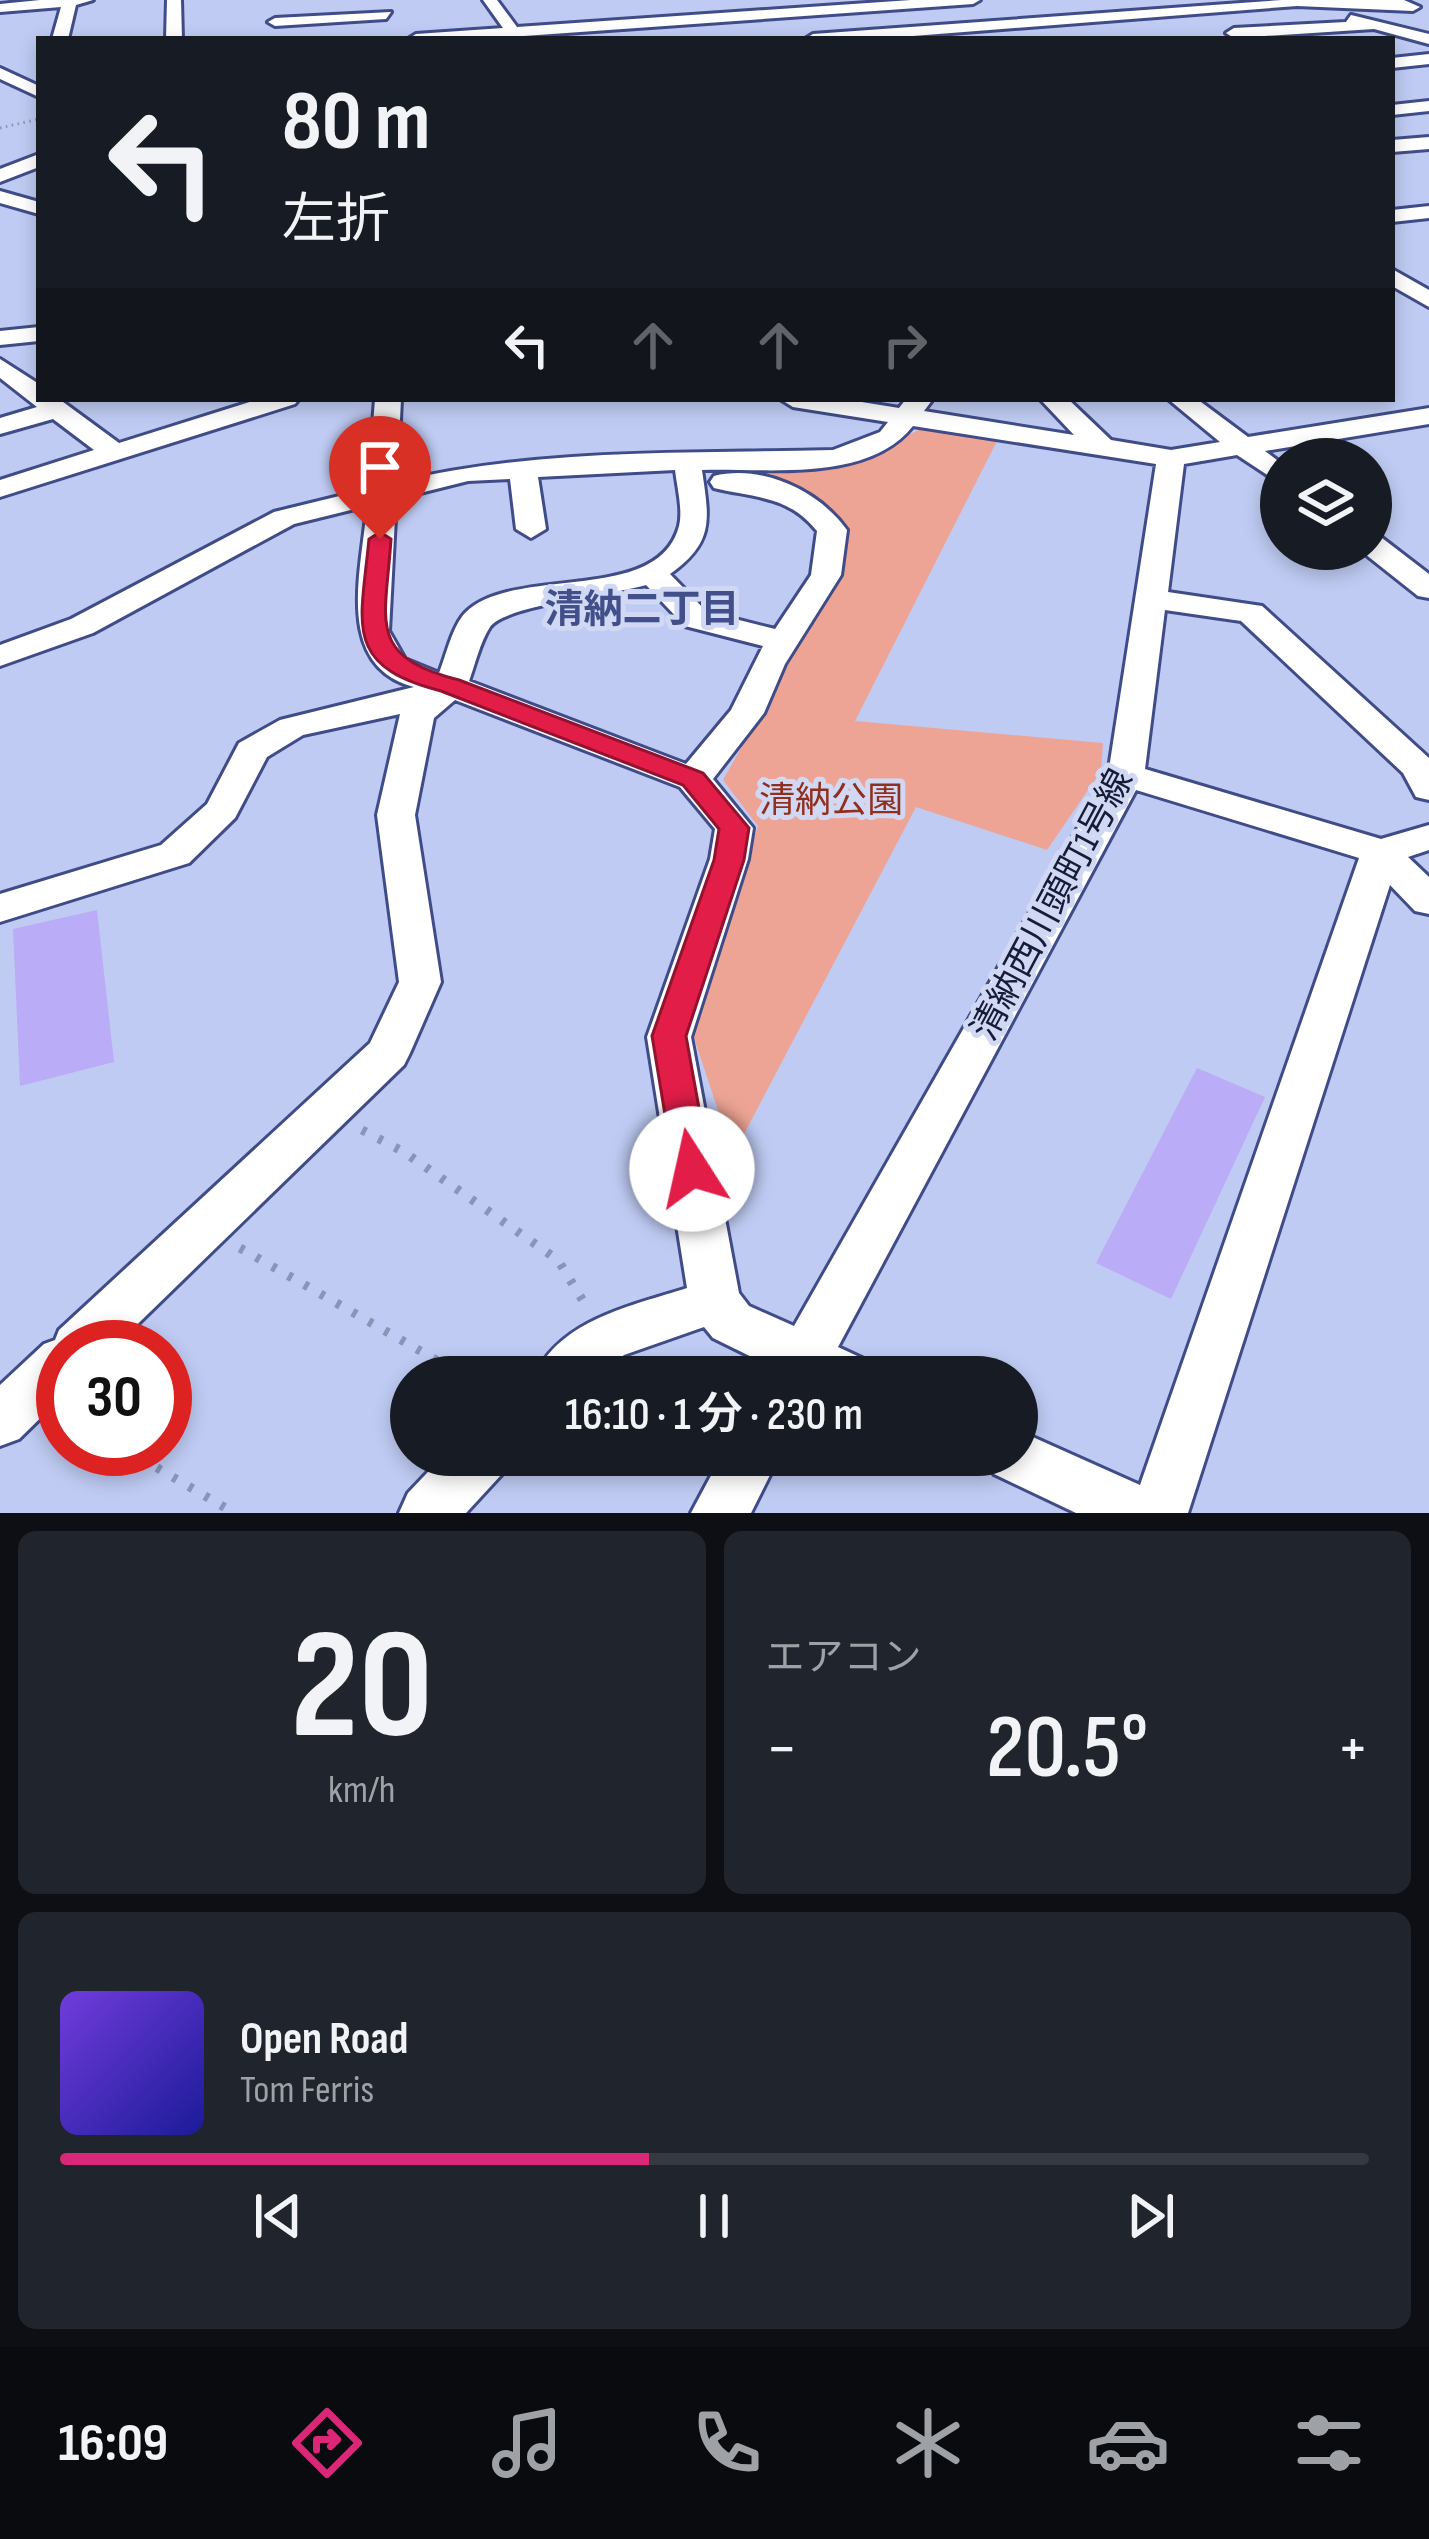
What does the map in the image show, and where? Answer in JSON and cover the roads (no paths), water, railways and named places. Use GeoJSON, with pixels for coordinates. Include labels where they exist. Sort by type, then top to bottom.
{"type":"FeatureCollection","features":[{"type":"Feature","properties":{"kind":"street"},"geometry":{"type":"LineString","coordinates":[[61,36],[69,0]]}},
{"type":"Feature","properties":{"kind":"street"},"geometry":{"type":"LineString","coordinates":[[0,8],[86,0]]}},
{"type":"Feature","properties":{"kind":"street"},"geometry":{"type":"LineString","coordinates":[[174,0],[174,36]]}},
{"type":"Feature","properties":{"kind":"street"},"geometry":{"type":"LineString","coordinates":[[267,0],[269,18],[309,36]]}},
{"type":"Feature","properties":{"kind":"street"},"geometry":{"type":"LineString","coordinates":[[490,0],[515,35],[613,18],[732,16],[827,5],[973,0]]}},
{"type":"Feature","properties":{"kind":"street"},"geometry":{"type":"LineString","coordinates":[[713,0],[748,30]]}},
{"type":"Feature","properties":{"kind":"street"},"geometry":{"type":"LineString","coordinates":[[1118,0],[1169,27]]}},
{"type":"Feature","properties":{"kind":"street"},"geometry":{"type":"LineString","coordinates":[[854,36],[1285,2],[1413,7],[1388,0]]}},
{"type":"Feature","properties":{"kind":"street"},"geometry":{"type":"LineString","coordinates":[[922,2],[975,36]]}},
{"type":"Feature","properties":{"kind":"street"},"geometry":{"type":"LineString","coordinates":[[1285,2],[1429,12]]}},
{"type":"Feature","properties":{"kind":"street"},"geometry":{"type":"LineString","coordinates":[[1285,2],[1429,39]]}},
{"type":"Feature","properties":{"kind":"street"},"geometry":{"type":"LineString","coordinates":[[275,22],[386,14]]}},
{"type":"Feature","properties":{"kind":"street"},"geometry":{"type":"LineString","coordinates":[[1208,35],[1374,25]]}},
{"type":"Feature","properties":{"kind":"street"},"geometry":{"type":"LineString","coordinates":[[1395,62],[1429,59]]}},
{"type":"Feature","properties":{"kind":"street"},"geometry":{"type":"LineString","coordinates":[[0,72],[36,66]]}},
{"type":"Feature","properties":{"kind":"street"},"geometry":{"type":"LineString","coordinates":[[0,72],[36,93]]}},
{"type":"Feature","properties":{"kind":"street"},"geometry":{"type":"LineString","coordinates":[[16,102],[36,96]]}},
{"type":"Feature","properties":{"kind":"street"},"geometry":{"type":"LineString","coordinates":[[1395,110],[1429,106]]}},
{"type":"Feature","properties":{"kind":"street"},"geometry":{"type":"LineString","coordinates":[[1395,146],[1429,143]]}},
{"type":"Feature","properties":{"kind":"street"},"geometry":{"type":"LineString","coordinates":[[0,149],[36,157]]}},
{"type":"Feature","properties":{"kind":"street"},"geometry":{"type":"LineString","coordinates":[[0,176],[36,159]]}},
{"type":"Feature","properties":{"kind":"street"},"geometry":{"type":"LineString","coordinates":[[0,196],[36,210]]}},
{"type":"Feature","properties":{"kind":"street"},"geometry":{"type":"LineString","coordinates":[[2,224],[36,212]]}},
{"type":"Feature","properties":{"kind":"street"},"geometry":{"type":"LineString","coordinates":[[1395,216],[1429,212]]}},
{"type":"Feature","properties":{"kind":"street"},"geometry":{"type":"LineString","coordinates":[[1395,278],[1425,295]]}},
{"type":"Feature","properties":{"kind":"street"},"geometry":{"type":"LineString","coordinates":[[1395,296],[1425,295]]}},
{"type":"Feature","properties":{"kind":"street"},"geometry":{"type":"LineString","coordinates":[[0,338],[36,334]]}},
{"type":"Feature","properties":{"kind":"street"},"geometry":{"type":"LineString","coordinates":[[4,373],[36,394]]}},
{"type":"Feature","properties":{"kind":"street"},"geometry":{"type":"LineString","coordinates":[[0,426],[45,402]]}},
{"type":"Feature","properties":{"kind":"street"},"geometry":{"type":"LineString","coordinates":[[48,402],[115,452]]}},
{"type":"Feature","properties":{"kind":"street"},"geometry":{"type":"LineString","coordinates":[[0,488],[276,402]]}},
{"type":"Feature","properties":{"kind":"street"},"geometry":{"type":"LineString","coordinates":[[388,402],[373,631],[392,664],[411,676],[450,686],[693,779],[734,828],[729,860],[669,1036],[715,1301],[731,1322],[791,1356]]}},
{"type":"Feature","properties":{"kind":"street"},"geometry":{"type":"LineString","coordinates":[[830,402],[914,409],[1171,458],[1429,416]]}},
{"type":"Feature","properties":{"kind":"street"},"geometry":{"type":"LineString","coordinates":[[1056,402],[1101,446]]}},
{"type":"Feature","properties":{"kind":"street"},"geometry":{"type":"LineString","coordinates":[[1185,402],[1260,460]]}},
{"type":"Feature","properties":{"kind":"street"},"geometry":{"type":"LineString","coordinates":[[0,656],[82,626],[284,518],[467,473],[523,468],[689,472],[836,458],[889,438],[914,409]]}},
{"type":"Feature","properties":{"kind":"street","name":"清納西川頭町1号線"},"geometry":{"type":"LineString","coordinates":[[823,1356],[1126,775],[1171,458]]}},
{"type":"Feature","properties":{"kind":"street"},"geometry":{"type":"LineString","coordinates":[[523,468],[531,529]]}},
{"type":"Feature","properties":{"kind":"street"},"geometry":{"type":"LineString","coordinates":[[106,1320],[388,1053],[420,982],[396,815],[417,715],[450,686],[477,620],[509,601],[604,588],[652,573],[682,552],[695,523],[689,472]]}},
{"type":"Feature","properties":{"kind":"street"},"geometry":{"type":"LineString","coordinates":[[689,472],[793,492],[817,508],[832,530],[826,575],[768,664],[748,713],[693,779]]}},
{"type":"Feature","properties":{"kind":"street"},"geometry":{"type":"LineString","coordinates":[[1392,560],[1429,589]]}},
{"type":"Feature","properties":{"kind":"street"},"geometry":{"type":"LineString","coordinates":[[652,573],[696,619],[783,641]]}},
{"type":"Feature","properties":{"kind":"street"},"geometry":{"type":"LineString","coordinates":[[1151,599],[1251,613],[1419,768],[1429,789]]}},
{"type":"Feature","properties":{"kind":"street"},"geometry":{"type":"LineString","coordinates":[[0,908],[175,854],[222,810],[252,751],[292,727],[392,706],[450,686]]}},
{"type":"Feature","properties":{"kind":"street"},"geometry":{"type":"LineString","coordinates":[[1126,775],[1381,852],[1429,901]]}},
{"type":"Feature","properties":{"kind":"street"},"geometry":{"type":"LineString","coordinates":[[1381,852],[1429,837]]}},
{"type":"Feature","properties":{"kind":"street"},"geometry":{"type":"LineString","coordinates":[[1159,1513],[1381,852]]}},
{"type":"Feature","properties":{"kind":"street"},"geometry":{"type":"LineString","coordinates":[[585,1356],[606,1338],[715,1301]]}},
{"type":"Feature","properties":{"kind":"street"},"geometry":{"type":"LineString","coordinates":[[0,1421],[36,1387]]}},
{"type":"Feature","properties":{"kind":"street"},"geometry":{"type":"LineString","coordinates":[[1038,1466],[1138,1513]]}},
{"type":"Feature","properties":{"kind":"street"},"geometry":{"type":"LineString","coordinates":[[428,1513],[462,1476]]}},
{"type":"Feature","properties":{"kind":"street"},"geometry":{"type":"LineString","coordinates":[[720,1513],[740,1476]]}},
{"type":"Feature","properties":{"kind":"district","name":"清納二丁目"},"geometry":{"type":"Point","coordinates":[642,608]}},
{"type":"Feature","properties":{"kind":"park label","name":"清納公園"},"geometry":{"type":"Point","coordinates":[831,799]}}]}
